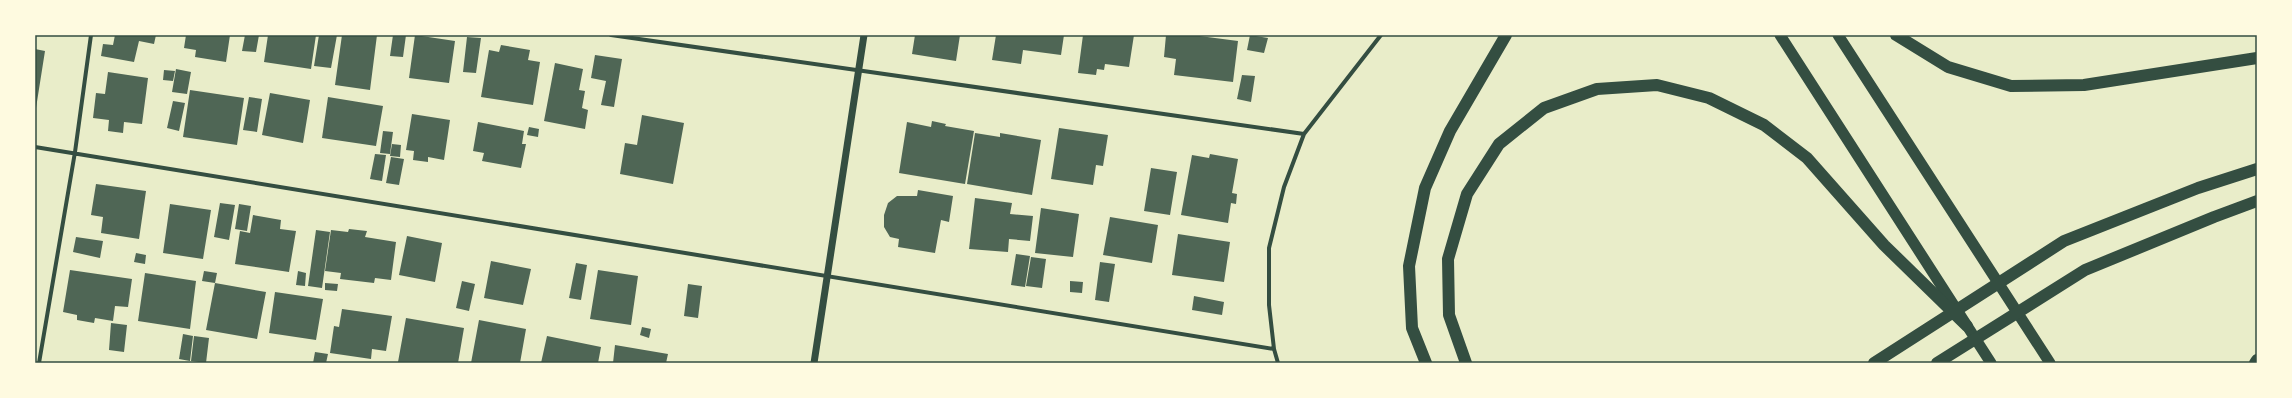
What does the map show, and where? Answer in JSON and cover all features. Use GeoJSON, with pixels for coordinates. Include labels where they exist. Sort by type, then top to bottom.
{"type":"FeatureCollection","features":[{"type":"Feature","properties":{"kind":"highway"},"geometry":{"type":"LineString","coordinates":[[1426,363],[1412,328],[1409,266],[1425,188],[1450,132],[1506,35]]}},
{"type":"Feature","properties":{"kind":"highway"},"geometry":{"type":"LineString","coordinates":[[1780,35],[1991,363]]}},
{"type":"Feature","properties":{"kind":"highway"},"geometry":{"type":"LineString","coordinates":[[1838,35],[2050,363]]}},
{"type":"Feature","properties":{"kind":"highway"},"geometry":{"type":"LineString","coordinates":[[1896,35],[1948,67],[2011,86],[2084,85],[2257,58]]}},
{"type":"Feature","properties":{"kind":"highway"},"geometry":{"type":"LineString","coordinates":[[1466,363],[1449,315],[1448,258],[1467,194],[1499,144],[1538,112],[1544,108],[1597,89],[1657,85],[1709,98],[1764,125],[1807,158],[1884,245],[1967,326]]}},
{"type":"Feature","properties":{"kind":"highway"},"geometry":{"type":"LineString","coordinates":[[1874,363],[2064,241],[2198,188],[2257,169]]}},
{"type":"Feature","properties":{"kind":"highway"},"geometry":{"type":"LineString","coordinates":[[1937,363],[2085,270],[2257,201]]}},
{"type":"Feature","properties":{"kind":"street"},"geometry":{"type":"LineString","coordinates":[[39,363],[75,152],[91,35]]}},
{"type":"Feature","properties":{"kind":"street"},"geometry":{"type":"LineString","coordinates":[[611,35],[858,72],[1304,134]]}},
{"type":"Feature","properties":{"kind":"street"},"geometry":{"type":"LineString","coordinates":[[814,363],[864,35]]}},
{"type":"Feature","properties":{"kind":"street"},"geometry":{"type":"LineString","coordinates":[[1278,363],[1274,349],[1269,305],[1269,248],[1284,187],[1304,134],[1381,35]]}},
{"type":"Feature","properties":{"kind":"street"},"geometry":{"type":"LineString","coordinates":[[35,147],[75,152],[1274,349]]}},
{"type":"Feature","properties":{"kind":"building"},"geometry":{"type":"Polygon","coordinates":[[[115,35],[156,35],[154,44],[139,41],[134,62],[101,56],[103,44],[113,45],[115,35]]]}},
{"type":"Feature","properties":{"kind":"building"},"geometry":{"type":"Polygon","coordinates":[[[186,35],[230,35],[226,62],[195,57],[196,50],[184,48],[186,35]]]}},
{"type":"Feature","properties":{"kind":"building"},"geometry":{"type":"Polygon","coordinates":[[[245,35],[259,35],[256,52],[242,51],[245,35]]]}},
{"type":"Feature","properties":{"kind":"building"},"geometry":{"type":"Polygon","coordinates":[[[268,35],[316,35],[311,69],[264,62],[268,35]]]}},
{"type":"Feature","properties":{"kind":"building"},"geometry":{"type":"Polygon","coordinates":[[[319,35],[337,35],[331,68],[314,66],[319,35]]]}},
{"type":"Feature","properties":{"kind":"building"},"geometry":{"type":"Polygon","coordinates":[[[342,35],[377,35],[370,90],[335,85],[342,35]]]}},
{"type":"Feature","properties":{"kind":"building"},"geometry":{"type":"Polygon","coordinates":[[[393,35],[406,35],[403,57],[390,56],[393,35]]]}},
{"type":"Feature","properties":{"kind":"building"},"geometry":{"type":"Polygon","coordinates":[[[415,35],[455,41],[449,83],[409,78],[415,35]]]}},
{"type":"Feature","properties":{"kind":"building"},"geometry":{"type":"Polygon","coordinates":[[[915,35],[960,35],[956,61],[912,54],[915,35]]]}},
{"type":"Feature","properties":{"kind":"building"},"geometry":{"type":"Polygon","coordinates":[[[996,35],[1064,35],[1061,55],[1023,50],[1021,64],[992,60],[996,35]]]}},
{"type":"Feature","properties":{"kind":"building"},"geometry":{"type":"Polygon","coordinates":[[[1083,35],[1134,35],[1129,67],[1105,64],[1104,70],[1097,69],[1096,75],[1078,73],[1083,35]]]}},
{"type":"Feature","properties":{"kind":"building"},"geometry":{"type":"Polygon","coordinates":[[[1166,35],[1192,35],[1238,41],[1233,82],[1174,75],[1176,59],[1164,57],[1166,35]]]}},
{"type":"Feature","properties":{"kind":"building"},"geometry":{"type":"Polygon","coordinates":[[[1250,35],[1268,38],[1264,53],[1247,50],[1250,35]]]}},
{"type":"Feature","properties":{"kind":"building"},"geometry":{"type":"Polygon","coordinates":[[[467,37],[481,38],[476,73],[463,72],[467,37]]]}},
{"type":"Feature","properties":{"kind":"building"},"geometry":{"type":"Polygon","coordinates":[[[501,45],[530,50],[528,60],[540,62],[533,105],[481,97],[489,50],[499,52],[501,45]]]}},
{"type":"Feature","properties":{"kind":"building"},"geometry":{"type":"Polygon","coordinates":[[[35,49],[45,51],[36,108],[35,108],[35,49]]]}},
{"type":"Feature","properties":{"kind":"building"},"geometry":{"type":"Polygon","coordinates":[[[595,55],[622,59],[614,107],[601,105],[606,81],[591,78],[595,55]]]}},
{"type":"Feature","properties":{"kind":"building"},"geometry":{"type":"Polygon","coordinates":[[[555,63],[583,69],[579,90],[585,91],[582,108],[588,110],[585,129],[544,121],[555,63]]]}},
{"type":"Feature","properties":{"kind":"building"},"geometry":{"type":"Polygon","coordinates":[[[176,69],[191,72],[187,94],[172,92],[176,69]]]}},
{"type":"Feature","properties":{"kind":"building"},"geometry":{"type":"Polygon","coordinates":[[[164,70],[175,71],[173,81],[163,80],[164,70]]]}},
{"type":"Feature","properties":{"kind":"building"},"geometry":{"type":"Polygon","coordinates":[[[108,72],[148,78],[142,124],[124,122],[123,133],[108,131],[109,120],[93,118],[96,93],[105,94],[108,72]]]}},
{"type":"Feature","properties":{"kind":"building"},"geometry":{"type":"Polygon","coordinates":[[[1242,75],[1255,76],[1251,102],[1237,99],[1242,75]]]}},
{"type":"Feature","properties":{"kind":"building"},"geometry":{"type":"Polygon","coordinates":[[[190,90],[244,98],[237,145],[183,137],[190,90]]]}},
{"type":"Feature","properties":{"kind":"building"},"geometry":{"type":"Polygon","coordinates":[[[270,93],[310,100],[303,143],[262,135],[270,93]]]}},
{"type":"Feature","properties":{"kind":"building"},"geometry":{"type":"Polygon","coordinates":[[[249,97],[262,99],[257,132],[243,130],[249,97]]]}},
{"type":"Feature","properties":{"kind":"building"},"geometry":{"type":"Polygon","coordinates":[[[328,97],[383,106],[376,146],[322,138],[328,97]]]}},
{"type":"Feature","properties":{"kind":"building"},"geometry":{"type":"Polygon","coordinates":[[[173,101],[185,103],[179,131],[167,128],[173,101]]]}},
{"type":"Feature","properties":{"kind":"building"},"geometry":{"type":"Polygon","coordinates":[[[412,114],[450,120],[444,160],[428,157],[428,162],[413,160],[414,151],[406,150],[412,114]]]}},
{"type":"Feature","properties":{"kind":"building"},"geometry":{"type":"Polygon","coordinates":[[[642,115],[684,123],[673,184],[620,174],[625,143],[637,145],[642,115]]]}},
{"type":"Feature","properties":{"kind":"building"},"geometry":{"type":"Polygon","coordinates":[[[932,121],[946,124],[945,126],[974,131],[965,184],[899,173],[907,122],[931,127],[932,121]]]}},
{"type":"Feature","properties":{"kind":"building"},"geometry":{"type":"Polygon","coordinates":[[[478,122],[524,131],[522,144],[526,144],[521,168],[482,161],[484,153],[473,151],[478,122]]]}},
{"type":"Feature","properties":{"kind":"building"},"geometry":{"type":"Polygon","coordinates":[[[529,127],[539,129],[538,137],[527,135],[529,127]]]}},
{"type":"Feature","properties":{"kind":"building"},"geometry":{"type":"Polygon","coordinates":[[[1059,128],[1108,135],[1103,166],[1096,165],[1093,185],[1051,179],[1059,128]]]}},
{"type":"Feature","properties":{"kind":"building"},"geometry":{"type":"Polygon","coordinates":[[[383,131],[393,132],[390,154],[380,153],[383,131]]]}},
{"type":"Feature","properties":{"kind":"building"},"geometry":{"type":"Polygon","coordinates":[[[975,133],[1000,137],[1000,133],[1041,140],[1032,195],[967,184],[975,133]]]}},
{"type":"Feature","properties":{"kind":"building"},"geometry":{"type":"Polygon","coordinates":[[[392,144],[401,145],[400,157],[390,156],[392,144]]]}},
{"type":"Feature","properties":{"kind":"building"},"geometry":{"type":"Polygon","coordinates":[[[375,154],[386,155],[382,181],[370,179],[375,154]]]}},
{"type":"Feature","properties":{"kind":"building"},"geometry":{"type":"Polygon","coordinates":[[[1210,154],[1238,159],[1232,193],[1237,194],[1236,204],[1231,203],[1228,223],[1181,215],[1192,155],[1209,158],[1210,154]]]}},
{"type":"Feature","properties":{"kind":"building"},"geometry":{"type":"Polygon","coordinates":[[[391,157],[404,159],[399,185],[386,183],[391,157]]]}},
{"type":"Feature","properties":{"kind":"building"},"geometry":{"type":"Polygon","coordinates":[[[1151,168],[1177,172],[1170,215],[1144,211],[1151,168]]]}},
{"type":"Feature","properties":{"kind":"building"},"geometry":{"type":"Polygon","coordinates":[[[96,184],[146,191],[139,239],[101,233],[103,217],[91,215],[96,184]]]}},
{"type":"Feature","properties":{"kind":"building"},"geometry":{"type":"Polygon","coordinates":[[[918,190],[953,196],[949,222],[941,220],[935,253],[898,247],[899,239],[890,237],[884,227],[884,215],[888,203],[897,196],[917,196],[918,190]]]}},
{"type":"Feature","properties":{"kind":"building"},"geometry":{"type":"Polygon","coordinates":[[[975,198],[1012,203],[1010,214],[1033,216],[1030,241],[1009,239],[1008,252],[969,249],[975,198]]]}},
{"type":"Feature","properties":{"kind":"building"},"geometry":{"type":"Polygon","coordinates":[[[220,203],[235,205],[229,240],[214,237],[220,203]]]}},
{"type":"Feature","properties":{"kind":"building"},"geometry":{"type":"Polygon","coordinates":[[[170,204],[211,210],[203,259],[163,253],[170,204]]]}},
{"type":"Feature","properties":{"kind":"building"},"geometry":{"type":"Polygon","coordinates":[[[239,204],[251,206],[247,231],[235,229],[239,204]]]}},
{"type":"Feature","properties":{"kind":"building"},"geometry":{"type":"Polygon","coordinates":[[[1041,208],[1079,214],[1073,257],[1035,253],[1041,208]]]}},
{"type":"Feature","properties":{"kind":"building"},"geometry":{"type":"Polygon","coordinates":[[[253,215],[281,220],[280,229],[296,231],[289,272],[235,264],[240,231],[250,233],[253,215]]]}},
{"type":"Feature","properties":{"kind":"building"},"geometry":{"type":"Polygon","coordinates":[[[1110,217],[1158,225],[1152,263],[1103,255],[1110,217]]]}},
{"type":"Feature","properties":{"kind":"building"},"geometry":{"type":"Polygon","coordinates":[[[349,229],[367,231],[365,237],[396,242],[391,280],[375,278],[374,283],[340,279],[341,273],[325,271],[331,230],[348,232],[349,229]]]}},
{"type":"Feature","properties":{"kind":"building"},"geometry":{"type":"Polygon","coordinates":[[[316,230],[330,232],[322,288],[308,286],[316,230]]]}},
{"type":"Feature","properties":{"kind":"building"},"geometry":{"type":"Polygon","coordinates":[[[1178,234],[1230,242],[1224,282],[1172,275],[1178,234]]]}},
{"type":"Feature","properties":{"kind":"building"},"geometry":{"type":"Polygon","coordinates":[[[407,236],[442,243],[435,282],[399,275],[407,236]]]}},
{"type":"Feature","properties":{"kind":"building"},"geometry":{"type":"Polygon","coordinates":[[[76,237],[103,241],[100,258],[73,252],[76,237]]]}},
{"type":"Feature","properties":{"kind":"building"},"geometry":{"type":"Polygon","coordinates":[[[136,253],[146,255],[145,264],[134,262],[136,253]]]}},
{"type":"Feature","properties":{"kind":"building"},"geometry":{"type":"Polygon","coordinates":[[[1016,254],[1030,256],[1025,287],[1011,285],[1016,254]]]}},
{"type":"Feature","properties":{"kind":"building"},"geometry":{"type":"Polygon","coordinates":[[[1031,257],[1046,259],[1042,288],[1026,286],[1031,257]]]}},
{"type":"Feature","properties":{"kind":"building"},"geometry":{"type":"Polygon","coordinates":[[[491,261],[531,269],[523,305],[484,298],[491,261]]]}},
{"type":"Feature","properties":{"kind":"building"},"geometry":{"type":"Polygon","coordinates":[[[1100,262],[1115,264],[1109,302],[1095,300],[1100,262]]]}},
{"type":"Feature","properties":{"kind":"building"},"geometry":{"type":"Polygon","coordinates":[[[576,263],[587,265],[581,300],[569,298],[576,263]]]}},
{"type":"Feature","properties":{"kind":"building"},"geometry":{"type":"Polygon","coordinates":[[[70,270],[132,279],[128,307],[115,306],[113,321],[95,318],[94,323],[77,320],[77,315],[63,312],[70,270]]]}},
{"type":"Feature","properties":{"kind":"building"},"geometry":{"type":"Polygon","coordinates":[[[598,270],[638,276],[631,325],[590,319],[598,270]]]}},
{"type":"Feature","properties":{"kind":"building"},"geometry":{"type":"Polygon","coordinates":[[[204,271],[217,273],[215,283],[202,281],[204,271]]]}},
{"type":"Feature","properties":{"kind":"building"},"geometry":{"type":"Polygon","coordinates":[[[298,271],[306,273],[305,286],[296,285],[298,271]]]}},
{"type":"Feature","properties":{"kind":"building"},"geometry":{"type":"Polygon","coordinates":[[[145,273],[196,281],[190,329],[138,321],[145,273]]]}},
{"type":"Feature","properties":{"kind":"building"},"geometry":{"type":"Polygon","coordinates":[[[462,281],[475,284],[469,311],[456,308],[462,281]]]}},
{"type":"Feature","properties":{"kind":"building"},"geometry":{"type":"Polygon","coordinates":[[[1070,281],[1083,282],[1082,293],[1070,292],[1070,281]]]}},
{"type":"Feature","properties":{"kind":"building"},"geometry":{"type":"Polygon","coordinates":[[[215,283],[266,292],[257,339],[206,330],[215,283]]]}},
{"type":"Feature","properties":{"kind":"building"},"geometry":{"type":"Polygon","coordinates":[[[325,283],[338,284],[337,291],[325,290],[325,283]]]}},
{"type":"Feature","properties":{"kind":"building"},"geometry":{"type":"Polygon","coordinates":[[[688,284],[702,286],[698,318],[684,316],[688,284]]]}},
{"type":"Feature","properties":{"kind":"building"},"geometry":{"type":"Polygon","coordinates":[[[275,292],[323,299],[316,340],[269,333],[275,292]]]}},
{"type":"Feature","properties":{"kind":"building"},"geometry":{"type":"Polygon","coordinates":[[[1194,296],[1224,302],[1222,315],[1192,310],[1194,296]]]}},
{"type":"Feature","properties":{"kind":"building"},"geometry":{"type":"Polygon","coordinates":[[[342,309],[392,316],[386,351],[372,349],[371,359],[330,353],[334,326],[339,327],[342,309]]]}},
{"type":"Feature","properties":{"kind":"building"},"geometry":{"type":"Polygon","coordinates":[[[406,318],[464,328],[458,363],[398,362],[406,318]]]}},
{"type":"Feature","properties":{"kind":"building"},"geometry":{"type":"Polygon","coordinates":[[[479,320],[526,329],[520,363],[471,363],[479,320]]]}},
{"type":"Feature","properties":{"kind":"building"},"geometry":{"type":"Polygon","coordinates":[[[111,323],[127,325],[124,352],[109,350],[111,323]]]}},
{"type":"Feature","properties":{"kind":"building"},"geometry":{"type":"Polygon","coordinates":[[[642,327],[651,329],[649,338],[640,335],[642,327]]]}},
{"type":"Feature","properties":{"kind":"building"},"geometry":{"type":"Polygon","coordinates":[[[183,334],[193,336],[190,361],[179,359],[183,334]]]}},
{"type":"Feature","properties":{"kind":"building"},"geometry":{"type":"Polygon","coordinates":[[[194,336],[209,338],[206,363],[191,361],[194,336]]]}},
{"type":"Feature","properties":{"kind":"building"},"geometry":{"type":"Polygon","coordinates":[[[547,336],[601,347],[598,363],[541,363],[547,336]]]}},
{"type":"Feature","properties":{"kind":"building"},"geometry":{"type":"Polygon","coordinates":[[[615,345],[668,354],[666,363],[613,363],[615,345]]]}},
{"type":"Feature","properties":{"kind":"building"},"geometry":{"type":"Polygon","coordinates":[[[315,352],[328,354],[326,363],[313,363],[315,352]]]}}]}
